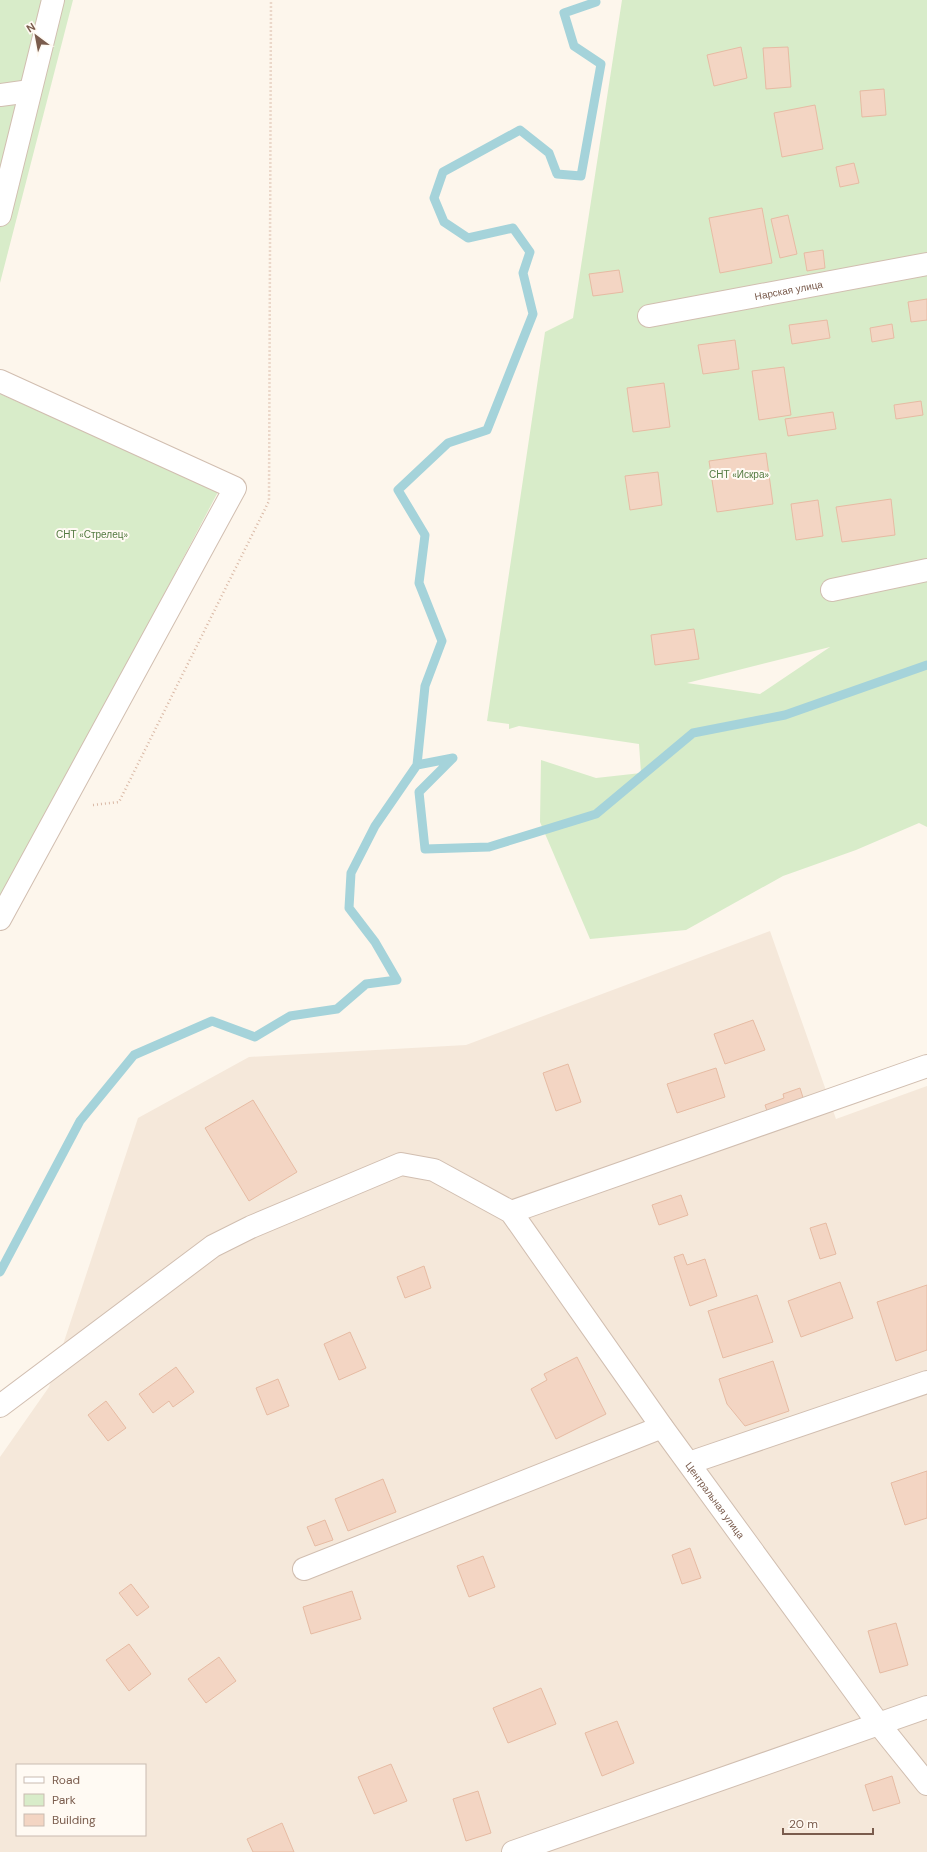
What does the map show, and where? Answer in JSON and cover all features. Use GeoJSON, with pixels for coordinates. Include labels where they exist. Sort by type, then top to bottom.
{"type":"FeatureCollection","features":[{"type":"Feature","properties":{"kind":"street"},"geometry":{"type":"LineString","coordinates":[[0,215],[53,0]]}},
{"type":"Feature","properties":{"kind":"street"},"geometry":{"type":"LineString","coordinates":[[0,95],[30,91]]}},
{"type":"Feature","properties":{"kind":"street","name":"Нарская улица"},"geometry":{"type":"LineString","coordinates":[[649,316],[927,264]]}},
{"type":"Feature","properties":{"kind":"street"},"geometry":{"type":"LineString","coordinates":[[0,380],[235,488],[0,919]]}},
{"type":"Feature","properties":{"kind":"street"},"geometry":{"type":"LineString","coordinates":[[832,590],[927,570]]}},
{"type":"Feature","properties":{"kind":"street"},"geometry":{"type":"LineString","coordinates":[[0,1406],[213,1246],[251,1227],[401,1164],[434,1170],[511,1212],[927,1066]]}},
{"type":"Feature","properties":{"kind":"street","name":"Центральная улица"},"geometry":{"type":"LineString","coordinates":[[511,1212],[662,1427],[878,1723],[927,1784]]}},
{"type":"Feature","properties":{"kind":"street"},"geometry":{"type":"LineString","coordinates":[[689,1463],[927,1382]]}},
{"type":"Feature","properties":{"kind":"street"},"geometry":{"type":"LineString","coordinates":[[304,1569],[662,1427]]}},
{"type":"Feature","properties":{"kind":"street"},"geometry":{"type":"LineString","coordinates":[[513,1852],[927,1706]]}},
{"type":"Feature","properties":{"kind":"path"},"geometry":{"type":"LineString","coordinates":[[59,810],[119,802],[269,501],[271,0]]}},
{"type":"Feature","properties":{"kind":"shaded area"},"geometry":{"type":"Polygon","coordinates":[[[770,931],[836,1119],[927,1086],[927,1852],[0,1852],[0,1457],[49,1387],[138,1118],[249,1057],[466,1045],[770,931]]]}},
{"type":"Feature","properties":{"kind":"green space"},"geometry":{"type":"Polygon","coordinates":[[[0,0],[73,0],[0,283],[0,0]]]}},
{"type":"Feature","properties":{"kind":"green space","name":"СНТ «Искра»"},"geometry":{"type":"Polygon","coordinates":[[[622,0],[927,0],[927,827],[919,823],[856,850],[783,876],[686,930],[590,939],[540,822],[541,760],[596,778],[641,773],[639,744],[519,726],[509,729],[509,724],[487,721],[545,332],[573,318],[622,0]],[[830,647],[687,683],[760,694],[830,647]]]}},
{"type":"Feature","properties":{"kind":"green space","name":"СНТ «Стрелец»"},"geometry":{"type":"Polygon","coordinates":[[[0,394],[219,490],[0,906],[0,394]]]}},
{"type":"Feature","properties":{"kind":"building"},"geometry":{"type":"Polygon","coordinates":[[[741,47],[747,78],[714,86],[707,55],[741,47]]]}},
{"type":"Feature","properties":{"kind":"building"},"geometry":{"type":"Polygon","coordinates":[[[788,47],[791,87],[766,89],[763,48],[788,47]]]}},
{"type":"Feature","properties":{"kind":"building"},"geometry":{"type":"Polygon","coordinates":[[[884,89],[886,115],[862,117],[860,91],[884,89]]]}},
{"type":"Feature","properties":{"kind":"building"},"geometry":{"type":"Polygon","coordinates":[[[815,105],[823,149],[782,157],[774,113],[815,105]]]}},
{"type":"Feature","properties":{"kind":"building"},"geometry":{"type":"Polygon","coordinates":[[[854,163],[859,183],[840,187],[836,167],[854,163]]]}},
{"type":"Feature","properties":{"kind":"building"},"geometry":{"type":"Polygon","coordinates":[[[762,208],[772,263],[720,273],[709,218],[762,208]]]}},
{"type":"Feature","properties":{"kind":"building"},"geometry":{"type":"Polygon","coordinates":[[[788,215],[797,254],[780,258],[771,219],[788,215]]]}},
{"type":"Feature","properties":{"kind":"building"},"geometry":{"type":"Polygon","coordinates":[[[823,250],[825,268],[807,271],[804,253],[823,250]]]}},
{"type":"Feature","properties":{"kind":"building"},"geometry":{"type":"Polygon","coordinates":[[[619,270],[623,292],[593,296],[589,274],[619,270]]]}},
{"type":"Feature","properties":{"kind":"building"},"geometry":{"type":"Polygon","coordinates":[[[927,299],[927,320],[911,322],[908,302],[927,299]]]}},
{"type":"Feature","properties":{"kind":"building"},"geometry":{"type":"Polygon","coordinates":[[[827,320],[830,338],[792,344],[789,325],[827,320]]]}},
{"type":"Feature","properties":{"kind":"building"},"geometry":{"type":"Polygon","coordinates":[[[892,324],[894,338],[872,342],[870,328],[892,324]]]}},
{"type":"Feature","properties":{"kind":"building"},"geometry":{"type":"Polygon","coordinates":[[[735,340],[739,369],[703,374],[698,345],[735,340]]]}},
{"type":"Feature","properties":{"kind":"building"},"geometry":{"type":"Polygon","coordinates":[[[784,367],[791,415],[759,420],[752,371],[784,367]]]}},
{"type":"Feature","properties":{"kind":"building"},"geometry":{"type":"Polygon","coordinates":[[[664,383],[670,427],[633,432],[627,388],[664,383]]]}},
{"type":"Feature","properties":{"kind":"building"},"geometry":{"type":"Polygon","coordinates":[[[921,401],[923,415],[896,419],[894,405],[921,401]]]}},
{"type":"Feature","properties":{"kind":"building"},"geometry":{"type":"Polygon","coordinates":[[[833,412],[836,429],[788,436],[785,419],[833,412]]]}},
{"type":"Feature","properties":{"kind":"building"},"geometry":{"type":"Polygon","coordinates":[[[766,453],[773,504],[717,512],[709,461],[766,453]]]}},
{"type":"Feature","properties":{"kind":"building"},"geometry":{"type":"Polygon","coordinates":[[[658,472],[662,505],[630,510],[625,476],[658,472]]]}},
{"type":"Feature","properties":{"kind":"building"},"geometry":{"type":"Polygon","coordinates":[[[891,499],[895,535],[842,542],[836,507],[891,499]]]}},
{"type":"Feature","properties":{"kind":"building"},"geometry":{"type":"Polygon","coordinates":[[[818,500],[823,536],[796,540],[791,504],[818,500]]]}},
{"type":"Feature","properties":{"kind":"building"},"geometry":{"type":"Polygon","coordinates":[[[694,629],[699,659],[655,665],[651,635],[694,629]]]}},
{"type":"Feature","properties":{"kind":"building"},"geometry":{"type":"Polygon","coordinates":[[[753,1020],[765,1050],[725,1064],[714,1034],[753,1020]]]}},
{"type":"Feature","properties":{"kind":"building"},"geometry":{"type":"Polygon","coordinates":[[[568,1064],[581,1102],[556,1111],[543,1073],[568,1064]]]}},
{"type":"Feature","properties":{"kind":"building"},"geometry":{"type":"Polygon","coordinates":[[[716,1068],[725,1097],[677,1113],[667,1084],[716,1068]]]}},
{"type":"Feature","properties":{"kind":"building"},"geometry":{"type":"Polygon","coordinates":[[[800,1088],[806,1107],[770,1120],[765,1105],[784,1098],[783,1094],[800,1088]]]}},
{"type":"Feature","properties":{"kind":"building"},"geometry":{"type":"Polygon","coordinates":[[[253,1100],[297,1172],[249,1201],[205,1128],[253,1100]]]}},
{"type":"Feature","properties":{"kind":"building"},"geometry":{"type":"Polygon","coordinates":[[[681,1195],[688,1215],[659,1225],[652,1205],[681,1195]]]}},
{"type":"Feature","properties":{"kind":"building"},"geometry":{"type":"Polygon","coordinates":[[[826,1223],[836,1254],[820,1259],[810,1228],[826,1223]]]}},
{"type":"Feature","properties":{"kind":"building"},"geometry":{"type":"Polygon","coordinates":[[[683,1254],[687,1265],[705,1259],[717,1296],[690,1306],[674,1257],[683,1254]]]}},
{"type":"Feature","properties":{"kind":"building"},"geometry":{"type":"Polygon","coordinates":[[[424,1266],[431,1288],[405,1298],[397,1277],[424,1266]]]}},
{"type":"Feature","properties":{"kind":"building"},"geometry":{"type":"Polygon","coordinates":[[[840,1282],[853,1318],[801,1337],[788,1301],[840,1282]]]}},
{"type":"Feature","properties":{"kind":"building"},"geometry":{"type":"Polygon","coordinates":[[[927,1285],[927,1350],[896,1361],[877,1302],[927,1285]]]}},
{"type":"Feature","properties":{"kind":"building"},"geometry":{"type":"Polygon","coordinates":[[[757,1295],[773,1342],[723,1358],[708,1311],[757,1295]]]}},
{"type":"Feature","properties":{"kind":"building"},"geometry":{"type":"Polygon","coordinates":[[[350,1332],[366,1368],[339,1380],[324,1344],[350,1332]]]}},
{"type":"Feature","properties":{"kind":"building"},"geometry":{"type":"Polygon","coordinates":[[[577,1357],[606,1414],[556,1439],[531,1389],[547,1380],[544,1374],[577,1357]]]}},
{"type":"Feature","properties":{"kind":"building"},"geometry":{"type":"Polygon","coordinates":[[[773,1361],[789,1411],[745,1426],[727,1404],[719,1379],[773,1361]]]}},
{"type":"Feature","properties":{"kind":"building"},"geometry":{"type":"Polygon","coordinates":[[[176,1367],[194,1392],[173,1407],[169,1401],[153,1413],[139,1394],[176,1367]]]}},
{"type":"Feature","properties":{"kind":"building"},"geometry":{"type":"Polygon","coordinates":[[[278,1379],[289,1406],[267,1415],[256,1388],[278,1379]]]}},
{"type":"Feature","properties":{"kind":"building"},"geometry":{"type":"Polygon","coordinates":[[[106,1401],[126,1428],[108,1441],[88,1415],[106,1401]]]}},
{"type":"Feature","properties":{"kind":"building"},"geometry":{"type":"Polygon","coordinates":[[[927,1471],[927,1518],[905,1525],[891,1483],[927,1471]]]}},
{"type":"Feature","properties":{"kind":"building"},"geometry":{"type":"Polygon","coordinates":[[[383,1479],[396,1512],[348,1531],[335,1499],[383,1479]]]}},
{"type":"Feature","properties":{"kind":"building"},"geometry":{"type":"Polygon","coordinates":[[[325,1520],[333,1540],[315,1546],[307,1527],[325,1520]]]}},
{"type":"Feature","properties":{"kind":"building"},"geometry":{"type":"Polygon","coordinates":[[[690,1548],[701,1578],[682,1584],[672,1555],[690,1548]]]}},
{"type":"Feature","properties":{"kind":"building"},"geometry":{"type":"Polygon","coordinates":[[[483,1556],[495,1587],[469,1597],[457,1566],[483,1556]]]}},
{"type":"Feature","properties":{"kind":"building"},"geometry":{"type":"Polygon","coordinates":[[[131,1584],[149,1607],[137,1616],[119,1593],[131,1584]]]}},
{"type":"Feature","properties":{"kind":"building"},"geometry":{"type":"Polygon","coordinates":[[[352,1591],[361,1619],[311,1634],[303,1607],[352,1591]]]}},
{"type":"Feature","properties":{"kind":"building"},"geometry":{"type":"Polygon","coordinates":[[[896,1623],[908,1665],[880,1673],[868,1631],[896,1623]]]}},
{"type":"Feature","properties":{"kind":"building"},"geometry":{"type":"Polygon","coordinates":[[[129,1644],[151,1674],[129,1691],[106,1660],[129,1644]]]}},
{"type":"Feature","properties":{"kind":"building"},"geometry":{"type":"Polygon","coordinates":[[[219,1657],[236,1681],[206,1703],[188,1679],[219,1657]]]}},
{"type":"Feature","properties":{"kind":"building"},"geometry":{"type":"Polygon","coordinates":[[[541,1688],[556,1724],[508,1743],[493,1708],[541,1688]]]}},
{"type":"Feature","properties":{"kind":"building"},"geometry":{"type":"Polygon","coordinates":[[[617,1721],[634,1763],[602,1776],[585,1733],[617,1721]]]}},
{"type":"Feature","properties":{"kind":"building"},"geometry":{"type":"Polygon","coordinates":[[[391,1764],[407,1801],[374,1814],[358,1777],[391,1764]]]}},
{"type":"Feature","properties":{"kind":"building"},"geometry":{"type":"Polygon","coordinates":[[[892,1776],[900,1803],[873,1811],[865,1785],[892,1776]]]}},
{"type":"Feature","properties":{"kind":"building"},"geometry":{"type":"Polygon","coordinates":[[[478,1791],[491,1833],[466,1841],[453,1799],[478,1791]]]}},
{"type":"Feature","properties":{"kind":"building"},"geometry":{"type":"Polygon","coordinates":[[[282,1823],[294,1852],[253,1852],[247,1839],[282,1823]]]}},
{"type":"Feature","properties":{"kind":"waterway"},"geometry":{"type":"LineString","coordinates":[[0,1272],[80,1121],[134,1055],[212,1021],[255,1037],[290,1016],[337,1009],[366,984],[397,980],[375,942],[349,908],[351,873],[375,826],[417,765],[425,686],[442,641],[419,583],[425,535],[398,490],[448,443],[487,430],[533,314],[523,273],[530,252],[513,228],[468,238],[444,222],[434,198],[443,172],[520,130],[549,153],[557,174],[581,176],[601,64],[574,46],[564,13],[596,2],[595,0]]}},
{"type":"Feature","properties":{"kind":"waterway"},"geometry":{"type":"LineString","coordinates":[[417,765],[453,758],[419,792],[425,849],[489,847],[596,814],[693,733],[785,715],[927,665]]}}]}
